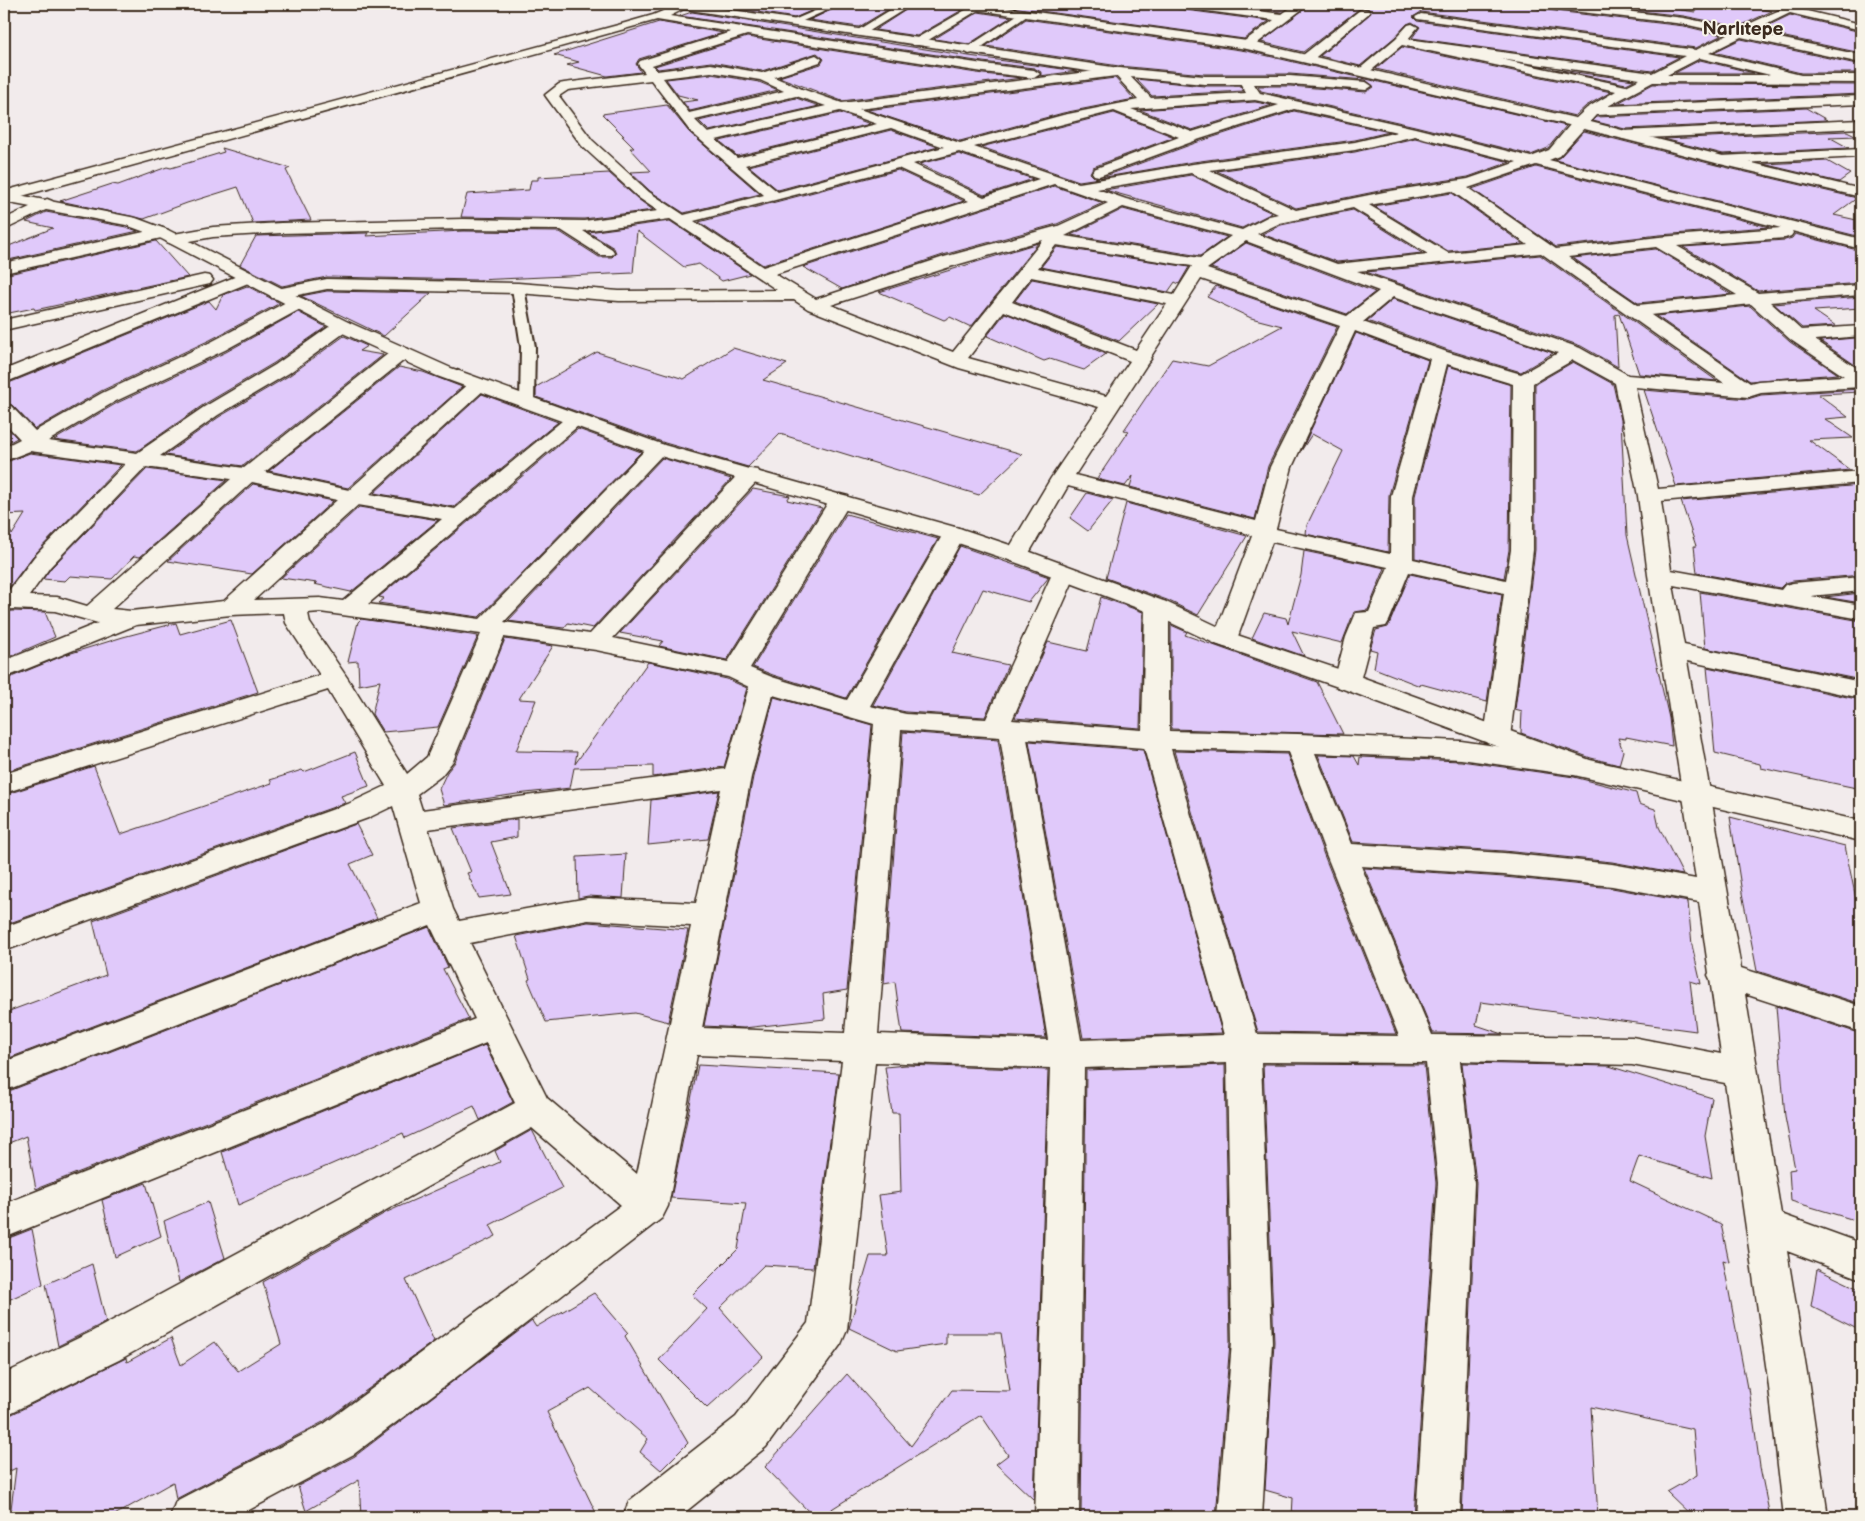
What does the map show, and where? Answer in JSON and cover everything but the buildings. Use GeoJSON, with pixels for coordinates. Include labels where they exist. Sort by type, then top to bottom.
{"type":"FeatureCollection","features":[{"type":"Feature","properties":{"kind":"street"},"geometry":{"type":"LineString","coordinates":[[671,4],[1119,72],[1245,81],[1290,80],[1433,90]]}},
{"type":"Feature","properties":{"kind":"street"},"geometry":{"type":"LineString","coordinates":[[859,33],[908,4]]}},
{"type":"Feature","properties":{"kind":"street"},"geometry":{"type":"LineString","coordinates":[[956,4],[1247,45],[1579,123],[1721,160],[1861,193]]}},
{"type":"Feature","properties":{"kind":"street"},"geometry":{"type":"LineString","coordinates":[[1178,4],[1284,18]]}},
{"type":"Feature","properties":{"kind":"street"},"geometry":{"type":"LineString","coordinates":[[1247,45],[1304,4]]}},
{"type":"Feature","properties":{"kind":"street"},"geometry":{"type":"LineString","coordinates":[[1363,71],[1400,40],[1421,16],[1435,4]]}},
{"type":"Feature","properties":{"kind":"street"},"geometry":{"type":"LineString","coordinates":[[1538,4],[1684,21],[1861,59]]}},
{"type":"Feature","properties":{"kind":"street"},"geometry":{"type":"LineString","coordinates":[[1017,555],[1062,478],[1201,268],[1244,235],[1275,219],[1472,183],[1534,162],[1554,153],[1579,123],[1592,111],[1627,90],[1788,10],[1812,4]]}},
{"type":"Feature","properties":{"kind":"street"},"geometry":{"type":"LineString","coordinates":[[4,196],[622,27],[657,17],[684,6]]}},
{"type":"Feature","properties":{"kind":"street"},"geometry":{"type":"LineString","coordinates":[[1771,6],[1861,27]]}},
{"type":"Feature","properties":{"kind":"street"},"geometry":{"type":"LineString","coordinates":[[916,42],[976,7]]}},
{"type":"Feature","properties":{"kind":"street"},"geometry":{"type":"LineString","coordinates":[[1307,58],[1364,12]]}},
{"type":"Feature","properties":{"kind":"street"},"geometry":{"type":"LineString","coordinates":[[969,50],[1023,14]]}},
{"type":"Feature","properties":{"kind":"street"},"geometry":{"type":"LineString","coordinates":[[1421,16],[1698,54],[1801,79]]}},
{"type":"Feature","properties":{"kind":"street"},"geometry":{"type":"LineString","coordinates":[[657,17],[984,68],[1067,79]]}},
{"type":"Feature","properties":{"kind":"street"},"geometry":{"type":"LineString","coordinates":[[775,197],[706,138],[686,118],[656,76],[644,64],[776,20]]}},
{"type":"Feature","properties":{"kind":"street"},"geometry":{"type":"LineString","coordinates":[[622,27],[650,31]]}},
{"type":"Feature","properties":{"kind":"street"},"geometry":{"type":"LineString","coordinates":[[687,38],[742,47]]}},
{"type":"Feature","properties":{"kind":"street"},"geometry":{"type":"LineString","coordinates":[[1400,40],[1652,78],[1861,79]]}},
{"type":"Feature","properties":{"kind":"street"},"geometry":{"type":"LineString","coordinates":[[1400,40],[1627,90]]}},
{"type":"Feature","properties":{"kind":"street"},"geometry":{"type":"LineString","coordinates":[[764,77],[821,60],[788,55]]}},
{"type":"Feature","properties":{"kind":"street"},"geometry":{"type":"LineString","coordinates":[[1112,404],[957,360],[814,305],[761,273],[644,195],[587,143],[552,95],[564,87],[711,68],[764,77],[797,92],[1121,202],[1244,235],[1391,290],[1573,352],[1624,380],[1748,391],[1758,387],[1861,380]]}},
{"type":"Feature","properties":{"kind":"street"},"geometry":{"type":"LineString","coordinates":[[706,138],[840,107],[996,89],[1119,72]]}},
{"type":"Feature","properties":{"kind":"street"},"geometry":{"type":"LineString","coordinates":[[1119,72],[1148,102]]}},
{"type":"Feature","properties":{"kind":"street"},"geometry":{"type":"LineString","coordinates":[[1245,81],[1255,96]]}},
{"type":"Feature","properties":{"kind":"street"},"geometry":{"type":"LineString","coordinates":[[948,82],[996,89]]}},
{"type":"Feature","properties":{"kind":"street"},"geometry":{"type":"LineString","coordinates":[[686,118],[797,92]]}},
{"type":"Feature","properties":{"kind":"street"},"geometry":{"type":"LineString","coordinates":[[4,268],[168,236],[213,232],[387,225],[584,226],[677,217],[775,197],[1063,119],[1116,107],[1148,102],[1255,96],[1415,132],[1861,244]]}},
{"type":"Feature","properties":{"kind":"street"},"geometry":{"type":"LineString","coordinates":[[1592,111],[1861,100]]}},
{"type":"Feature","properties":{"kind":"street"},"geometry":{"type":"LineString","coordinates":[[1068,184],[1192,137],[1293,105]]}},
{"type":"Feature","properties":{"kind":"street"},"geometry":{"type":"LineString","coordinates":[[1116,107],[1192,137]]}},
{"type":"Feature","properties":{"kind":"street"},"geometry":{"type":"LineString","coordinates":[[735,163],[892,124]]}},
{"type":"Feature","properties":{"kind":"street"},"geometry":{"type":"LineString","coordinates":[[1623,135],[1861,124]]}},
{"type":"Feature","properties":{"kind":"street"},"geometry":{"type":"LineString","coordinates":[[761,273],[984,202],[1068,184],[1355,146],[1415,132]]}},
{"type":"Feature","properties":{"kind":"street"},"geometry":{"type":"LineString","coordinates":[[1721,160],[1861,152]]}},
{"type":"Feature","properties":{"kind":"street"},"geometry":{"type":"LineString","coordinates":[[899,163],[984,202]]}},
{"type":"Feature","properties":{"kind":"street"},"geometry":{"type":"LineString","coordinates":[[1194,168],[1294,216]]}},
{"type":"Feature","properties":{"kind":"street"},"geometry":{"type":"LineString","coordinates":[[1456,186],[1748,391]]}},
{"type":"Feature","properties":{"kind":"street"},"geometry":{"type":"LineString","coordinates":[[4,196],[130,221],[168,236],[342,326],[402,354],[478,385],[656,449],[954,534],[1017,555],[1157,607],[1225,639],[1347,681],[1584,768]]}},
{"type":"Feature","properties":{"kind":"street"},"geometry":{"type":"LineString","coordinates":[[814,305],[950,261],[1058,234],[1121,202]]}},
{"type":"Feature","properties":{"kind":"street"},"geometry":{"type":"LineString","coordinates":[[1356,203],[1445,258]]}},
{"type":"Feature","properties":{"kind":"street"},"geometry":{"type":"LineString","coordinates":[[4,225],[47,204]]}},
{"type":"Feature","properties":{"kind":"street"},"geometry":{"type":"LineString","coordinates":[[563,225],[606,252]]}},
{"type":"Feature","properties":{"kind":"street"},"geometry":{"type":"LineString","coordinates":[[1333,269],[1445,258],[1809,231]]}},
{"type":"Feature","properties":{"kind":"street"},"geometry":{"type":"LineString","coordinates":[[1058,234],[1201,268],[1440,356],[1523,381],[1573,352]]}},
{"type":"Feature","properties":{"kind":"street"},"geometry":{"type":"LineString","coordinates":[[957,360],[1058,234]]}},
{"type":"Feature","properties":{"kind":"street"},"geometry":{"type":"LineString","coordinates":[[1659,242],[1755,298],[1797,336],[1861,380]]}},
{"type":"Feature","properties":{"kind":"street"},"geometry":{"type":"LineString","coordinates":[[1027,271],[1179,301]]}},
{"type":"Feature","properties":{"kind":"street"},"geometry":{"type":"LineString","coordinates":[[4,325],[242,275]]}},
{"type":"Feature","properties":{"kind":"street"},"geometry":{"type":"LineString","coordinates":[[4,377],[242,275]]}},
{"type":"Feature","properties":{"kind":"street"},"geometry":{"type":"LineString","coordinates":[[278,294],[327,284],[518,288],[619,296],[796,295]]}},
{"type":"Feature","properties":{"kind":"street"},"geometry":{"type":"LineString","coordinates":[[1225,639],[1264,533],[1282,467],[1350,323],[1391,290]]}},
{"type":"Feature","properties":{"kind":"street"},"geometry":{"type":"LineString","coordinates":[[1635,312],[1755,298],[1861,290]]}},
{"type":"Feature","properties":{"kind":"street"},"geometry":{"type":"LineString","coordinates":[[4,455],[109,398],[218,346],[298,303]]}},
{"type":"Feature","properties":{"kind":"street"},"geometry":{"type":"LineString","coordinates":[[1001,304],[1142,358]]}},
{"type":"Feature","properties":{"kind":"street"},"geometry":{"type":"LineString","coordinates":[[8,603],[42,562],[141,460],[212,411],[282,369],[342,326]]}},
{"type":"Feature","properties":{"kind":"street"},"geometry":{"type":"LineString","coordinates":[[1797,336],[1861,332]]}},
{"type":"Feature","properties":{"kind":"street"},"geometry":{"type":"LineString","coordinates":[[91,615],[248,474],[402,354]]}},
{"type":"Feature","properties":{"kind":"street"},"geometry":{"type":"LineString","coordinates":[[1347,681],[1358,637],[1365,618],[1377,620],[1402,563],[1402,496],[1440,356]]}},
{"type":"Feature","properties":{"kind":"street"},"geometry":{"type":"LineString","coordinates":[[1624,380],[1649,496],[1660,575],[1713,893],[1724,975],[1788,1378],[1806,1517]]}},
{"type":"Feature","properties":{"kind":"street"},"geometry":{"type":"LineString","coordinates":[[1498,736],[1522,550],[1523,381]]}},
{"type":"Feature","properties":{"kind":"street"},"geometry":{"type":"LineString","coordinates":[[231,608],[478,385]]}},
{"type":"Feature","properties":{"kind":"street"},"geometry":{"type":"LineString","coordinates":[[4,410],[30,442],[141,460],[248,474],[353,497],[460,516]]}},
{"type":"Feature","properties":{"kind":"street"},"geometry":{"type":"LineString","coordinates":[[348,609],[575,420]]}},
{"type":"Feature","properties":{"kind":"street"},"geometry":{"type":"LineString","coordinates":[[4,939],[358,811],[423,778],[439,761],[490,628],[656,449]]}},
{"type":"Feature","properties":{"kind":"street"},"geometry":{"type":"LineString","coordinates":[[596,642],[750,475]]}},
{"type":"Feature","properties":{"kind":"street"},"geometry":{"type":"LineString","coordinates":[[1649,496],[1861,477]]}},
{"type":"Feature","properties":{"kind":"street"},"geometry":{"type":"LineString","coordinates":[[1062,478],[1250,527],[1264,533],[1517,589]]}},
{"type":"Feature","properties":{"kind":"street"},"geometry":{"type":"LineString","coordinates":[[735,671],[840,502]]}},
{"type":"Feature","properties":{"kind":"street"},"geometry":{"type":"LineString","coordinates":[[854,711],[954,534]]}},
{"type":"Feature","properties":{"kind":"street"},"geometry":{"type":"LineString","coordinates":[[1057,1517],[1067,1055],[1004,728],[1064,574]]}},
{"type":"Feature","properties":{"kind":"street"},"geometry":{"type":"LineString","coordinates":[[1660,575],[1861,612]]}},
{"type":"Feature","properties":{"kind":"street"},"geometry":{"type":"LineString","coordinates":[[1757,593],[1861,584]]}},
{"type":"Feature","properties":{"kind":"street"},"geometry":{"type":"LineString","coordinates":[[8,603],[57,604],[91,615],[131,618],[231,608],[320,605],[596,642],[735,671],[763,683],[854,711],[906,723],[1004,728],[1155,740],[1298,743],[1461,750],[1584,768],[1861,830]]}},
{"type":"Feature","properties":{"kind":"street"},"geometry":{"type":"LineString","coordinates":[[295,606],[298,623],[335,679],[402,790],[444,922],[536,1109],[649,1206]]}},
{"type":"Feature","properties":{"kind":"street"},"geometry":{"type":"LineString","coordinates":[[1157,607],[1155,740],[1244,1048],[1252,1342],[1240,1517]]}},
{"type":"Feature","properties":{"kind":"street"},"geometry":{"type":"LineString","coordinates":[[4,670],[131,618]]}},
{"type":"Feature","properties":{"kind":"street"},"geometry":{"type":"LineString","coordinates":[[1674,651],[1861,690]]}},
{"type":"Feature","properties":{"kind":"street"},"geometry":{"type":"LineString","coordinates":[[4,784],[335,679]]}},
{"type":"Feature","properties":{"kind":"street"},"geometry":{"type":"LineString","coordinates":[[192,1517],[339,1439],[649,1206],[737,777],[763,683]]}},
{"type":"Feature","properties":{"kind":"street"},"geometry":{"type":"LineString","coordinates":[[645,1517],[751,1432],[827,1330],[860,1048],[888,720]]}},
{"type":"Feature","properties":{"kind":"street"},"geometry":{"type":"LineString","coordinates":[[1298,743],[1340,854],[1432,1048],[1456,1183],[1438,1517]]}},
{"type":"Feature","properties":{"kind":"street"},"geometry":{"type":"LineString","coordinates":[[412,821],[737,777]]}},
{"type":"Feature","properties":{"kind":"street"},"geometry":{"type":"LineString","coordinates":[[1340,854],[1524,866],[1612,875],[1713,893]]}},
{"type":"Feature","properties":{"kind":"street"},"geometry":{"type":"LineString","coordinates":[[4,1077],[444,922],[588,909],[708,915]]}},
{"type":"Feature","properties":{"kind":"street"},"geometry":{"type":"LineString","coordinates":[[1724,975],[1861,1019]]}},
{"type":"Feature","properties":{"kind":"street"},"geometry":{"type":"LineString","coordinates":[[4,1221],[494,1026]]}},
{"type":"Feature","properties":{"kind":"street"},"geometry":{"type":"LineString","coordinates":[[682,1041],[1067,1055],[1244,1048],[1632,1051],[1740,1072]]}},
{"type":"Feature","properties":{"kind":"street"},"geometry":{"type":"LineString","coordinates":[[4,1395],[105,1346],[536,1109]]}},
{"type":"Feature","properties":{"kind":"street"},"geometry":{"type":"LineString","coordinates":[[1763,1224],[1861,1261]]}},
{"type":"Feature","properties":{"kind":"lane"},"geometry":{"type":"LineString","coordinates":[[793,22],[837,4]]}},
{"type":"Feature","properties":{"kind":"lane"},"geometry":{"type":"LineString","coordinates":[[518,288],[528,347],[527,402]]}},
{"type":"Feature","properties":{"kind":"district","name":"Narlıtepe"},"geometry":{"type":"Point","coordinates":[1743,28]}}]}
